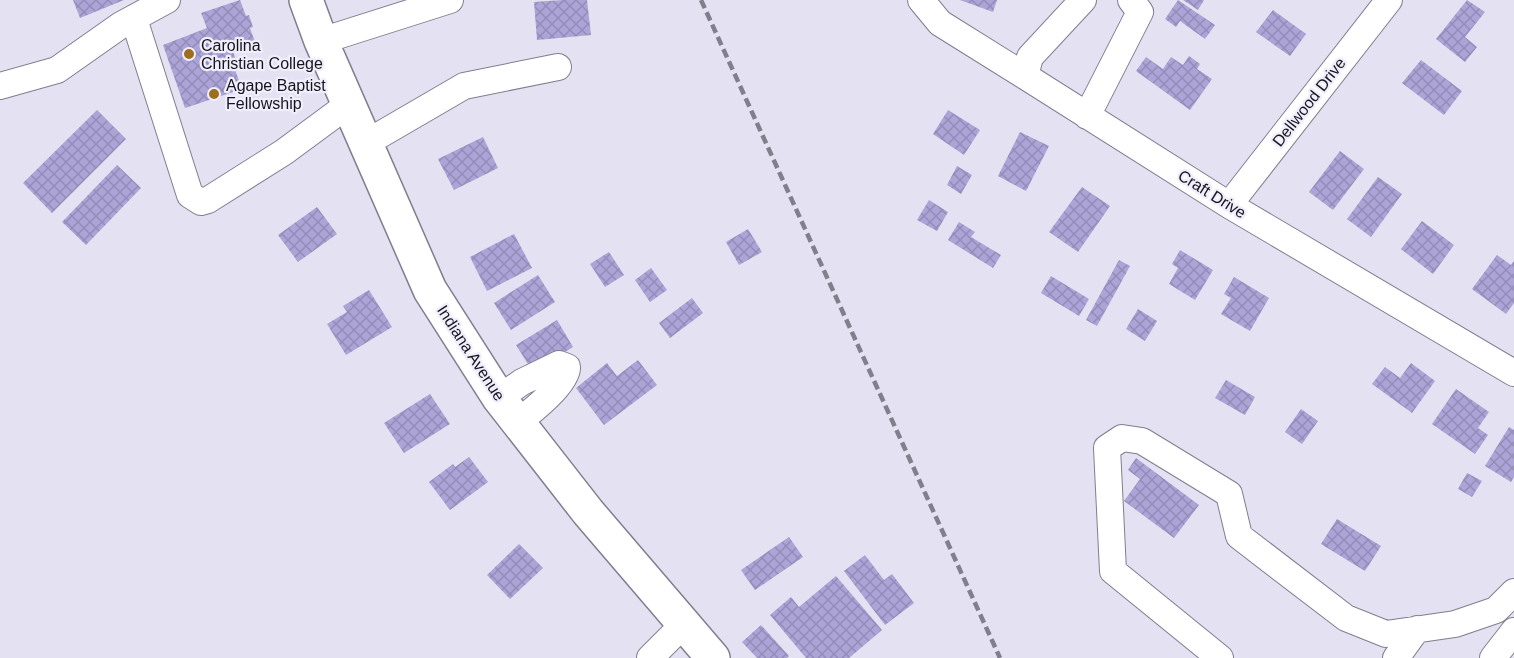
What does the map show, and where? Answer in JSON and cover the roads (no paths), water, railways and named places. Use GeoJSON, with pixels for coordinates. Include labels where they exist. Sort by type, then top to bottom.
{"type":"FeatureCollection","features":[{"type":"Feature","properties":{"kind":"main road","name":"Indiana Avenue"},"geometry":{"type":"LineString","coordinates":[[306,0],[321,41],[430,290],[509,410],[588,512],[713,658]]}},
{"type":"Feature","properties":{"kind":"street"},"geometry":{"type":"LineString","coordinates":[[0,86],[57,70],[167,0]]}},
{"type":"Feature","properties":{"kind":"street"},"geometry":{"type":"LineString","coordinates":[[321,41],[450,0]]}},
{"type":"Feature","properties":{"kind":"street","name":"Craft Drive"},"geometry":{"type":"LineString","coordinates":[[921,0],[940,23],[1087,116],[1229,205],[1514,373]]}},
{"type":"Feature","properties":{"kind":"street"},"geometry":{"type":"LineString","coordinates":[[1024,76],[1030,57],[1083,0]]}},
{"type":"Feature","properties":{"kind":"street"},"geometry":{"type":"LineString","coordinates":[[1087,116],[1140,12],[1131,0]]}},
{"type":"Feature","properties":{"kind":"street","name":"Dellwood Drive"},"geometry":{"type":"LineString","coordinates":[[1229,205],[1389,0]]}},
{"type":"Feature","properties":{"kind":"street"},"geometry":{"type":"LineString","coordinates":[[134,19],[190,195],[201,202],[208,200],[284,152],[349,104]]}},
{"type":"Feature","properties":{"kind":"street"},"geometry":{"type":"LineString","coordinates":[[366,143],[464,86],[558,68]]}},
{"type":"Feature","properties":{"kind":"street"},"geometry":{"type":"LineString","coordinates":[[1220,658],[1113,571],[1107,448],[1122,438],[1142,441],[1229,494],[1239,536],[1346,618],[1386,634],[1455,624],[1496,610],[1514,592]]}},
{"type":"Feature","properties":{"kind":"street"},"geometry":{"type":"LineString","coordinates":[[650,658],[684,624]]}},
{"type":"Feature","properties":{"kind":"street"},"geometry":{"type":"LineString","coordinates":[[1395,658],[1417,629]]}},
{"type":"Feature","properties":{"kind":"street"},"geometry":{"type":"LineString","coordinates":[[1493,658],[1514,631]]}},
{"type":"Feature","properties":{"kind":"railway"},"geometry":{"type":"LineString","coordinates":[[701,0],[1000,658]]}},
{"type":"Feature","properties":{"kind":"place","name":"Carolina Christian College"},"geometry":{"type":"Point","coordinates":[189,54]}},
{"type":"Feature","properties":{"kind":"place","name":"Agape Baptist Fellowship"},"geometry":{"type":"Point","coordinates":[214,94]}}]}
